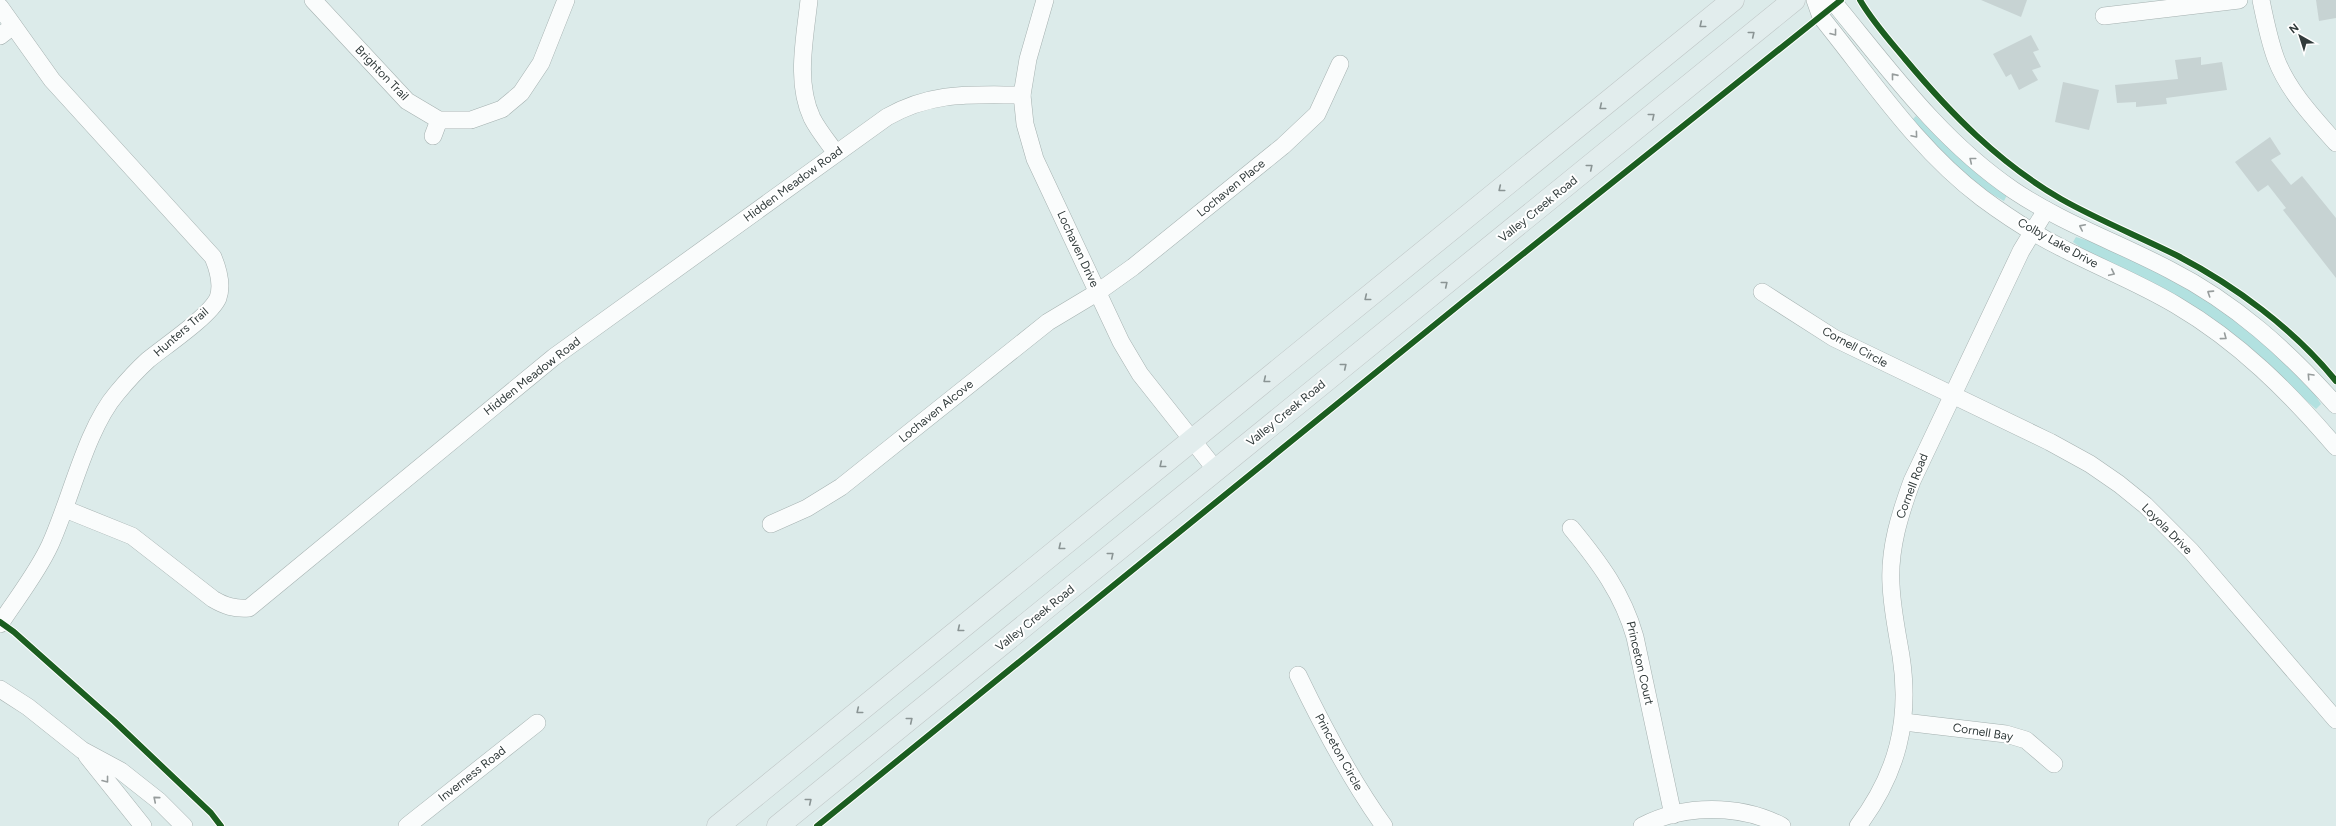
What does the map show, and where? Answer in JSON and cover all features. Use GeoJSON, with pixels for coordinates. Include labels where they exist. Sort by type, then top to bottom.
{"type":"FeatureCollection","features":[{"type":"Feature","properties":{"kind":"main road"},"geometry":{"type":"LineString","coordinates":[[718,826],[1733,0]]}},
{"type":"Feature","properties":{"kind":"main road","name":"Valley Creek Road"},"geometry":{"type":"LineString","coordinates":[[778,826],[1794,0]]}},
{"type":"Feature","properties":{"kind":"street","name":"Brighton Trail"},"geometry":{"type":"LineString","coordinates":[[313,0],[407,101],[439,120]]}},
{"type":"Feature","properties":{"kind":"street"},"geometry":{"type":"LineString","coordinates":[[433,136],[439,120],[471,120],[502,109],[521,93],[541,63],[566,0]]}},
{"type":"Feature","properties":{"kind":"street"},"geometry":{"type":"LineString","coordinates":[[809,0],[802,59],[806,101],[812,118],[836,153]]}},
{"type":"Feature","properties":{"kind":"street","name":"Lochaven Drive"},"geometry":{"type":"LineString","coordinates":[[1045,0],[1028,60],[1022,95],[1025,124],[1036,159],[1120,342],[1140,374],[1216,470]]}},
{"type":"Feature","properties":{"kind":"street","name":"Colby Lake Drive"},"geometry":{"type":"LineString","coordinates":[[1815,0],[1821,17],[1924,145],[1972,190],[2032,232],[2166,299],[2209,326],[2265,371],[2335,446]]}},
{"type":"Feature","properties":{"kind":"street","name":"Colby Lake Drive"},"geometry":{"type":"LineString","coordinates":[[1830,0],[1836,5],[1907,92],[1957,147],[2004,184],[2046,210],[2170,270],[2217,297],[2280,346],[2336,405]]}},
{"type":"Feature","properties":{"kind":"street"},"geometry":{"type":"LineString","coordinates":[[2104,16],[2239,0]]}},
{"type":"Feature","properties":{"kind":"street"},"geometry":{"type":"LineString","coordinates":[[2260,0],[2266,29],[2276,60],[2291,86],[2336,143]]}},
{"type":"Feature","properties":{"kind":"street","name":"Hunters Trail"},"geometry":{"type":"LineString","coordinates":[[0,7],[57,86],[213,256],[220,275],[218,297],[206,313],[143,365],[110,401],[96,427],[65,508],[43,557],[0,624]]}},
{"type":"Feature","properties":{"kind":"street"},"geometry":{"type":"LineString","coordinates":[[0,36],[13,26]]}},
{"type":"Feature","properties":{"kind":"street","name":"Lochaven Place"},"geometry":{"type":"LineString","coordinates":[[1098,292],[1134,267],[1283,146],[1316,114],[1340,64]]}},
{"type":"Feature","properties":{"kind":"street","name":"Hidden Meadow Road"},"geometry":{"type":"LineString","coordinates":[[65,508],[132,536],[224,606],[249,608],[548,362],[887,117],[908,105],[934,98],[961,95],[1022,95]]}},
{"type":"Feature","properties":{"kind":"street","name":"Cornell Road"},"geometry":{"type":"LineString","coordinates":[[1858,826],[1874,804],[1890,775],[1904,722],[1903,678],[1893,616],[1891,589],[1892,548],[1899,515],[1912,481],[2021,250],[2046,210]]}},
{"type":"Feature","properties":{"kind":"street","name":"Lochaven Alcove"},"geometry":{"type":"LineString","coordinates":[[770,524],[807,508],[841,486],[1029,337],[1064,312],[1098,292]]}},
{"type":"Feature","properties":{"kind":"street","name":"Cornell Circle"},"geometry":{"type":"LineString","coordinates":[[1762,292],[1834,338],[1952,395]]}},
{"type":"Feature","properties":{"kind":"street","name":"Loyola Drive"},"geometry":{"type":"LineString","coordinates":[[1952,395],[2050,442],[2090,464],[2145,505],[2191,552],[2336,720]]}},
{"type":"Feature","properties":{"kind":"street","name":"Princeton Court"},"geometry":{"type":"LineString","coordinates":[[1571,528],[1615,587],[1628,613],[1636,637],[1673,814]]}},
{"type":"Feature","properties":{"kind":"street","name":"Princeton Circle"},"geometry":{"type":"LineString","coordinates":[[1298,675],[1325,731],[1384,826]]}},
{"type":"Feature","properties":{"kind":"street"},"geometry":{"type":"LineString","coordinates":[[0,689],[28,707],[82,750],[121,771],[159,800],[184,826]]}},
{"type":"Feature","properties":{"kind":"street","name":"Cornell Bay"},"geometry":{"type":"LineString","coordinates":[[1904,722],[2006,734],[2026,740],[2054,764]]}},
{"type":"Feature","properties":{"kind":"street","name":"Inverness Road"},"geometry":{"type":"LineString","coordinates":[[406,826],[537,723]]}},
{"type":"Feature","properties":{"kind":"street"},"geometry":{"type":"LineString","coordinates":[[82,750],[143,826]]}},
{"type":"Feature","properties":{"kind":"street"},"geometry":{"type":"LineString","coordinates":[[1642,826],[1673,814],[1723,810],[1751,814],[1782,826]]}},
{"type":"Feature","properties":{"kind":"shaded area"},"geometry":{"type":"Polygon","coordinates":[[[1916,116],[1945,144],[2007,195],[2004,201],[1990,193],[1954,164],[1912,120],[1916,116]]]}},
{"type":"Feature","properties":{"kind":"shaded area"},"geometry":{"type":"Polygon","coordinates":[[[2076,237],[2099,244],[2157,270],[2237,320],[2308,384],[2321,404],[2316,409],[2295,391],[2073,242],[2076,237]]]}},
{"type":"Feature","properties":{"kind":"building"},"geometry":{"type":"Polygon","coordinates":[[[1981,0],[2027,0],[2021,17],[1981,0]]]}},
{"type":"Feature","properties":{"kind":"building"},"geometry":{"type":"Polygon","coordinates":[[[2316,0],[2336,0],[2336,18],[2319,21],[2316,0]]]}},
{"type":"Feature","properties":{"kind":"building"},"geometry":{"type":"Polygon","coordinates":[[[2031,35],[2039,50],[2033,52],[2041,67],[2032,70],[2038,80],[2019,90],[2011,74],[2006,77],[1993,54],[2031,35]]]}},
{"type":"Feature","properties":{"kind":"building"},"geometry":{"type":"Polygon","coordinates":[[[2201,57],[2201,65],[2222,62],[2227,90],[2166,98],[2167,104],[2136,107],[2136,102],[2117,103],[2115,85],[2178,79],[2175,60],[2201,57]]]}},
{"type":"Feature","properties":{"kind":"building"},"geometry":{"type":"Polygon","coordinates":[[[2063,82],[2099,90],[2089,130],[2055,122],[2063,82]]]}},
{"type":"Feature","properties":{"kind":"building"},"geometry":{"type":"Polygon","coordinates":[[[2270,137],[2281,154],[2271,160],[2291,185],[2302,176],[2336,218],[2336,278],[2283,210],[2286,208],[2268,185],[2258,192],[2235,162],[2270,137]]]}},
{"type":"Feature","properties":{"kind":"cycle path"},"geometry":{"type":"LineString","coordinates":[[817,826],[1464,301],[1841,0]]}},
{"type":"Feature","properties":{"kind":"cycle path"},"geometry":{"type":"LineString","coordinates":[[1860,0],[1881,31],[1940,99],[1977,136],[2017,170],[2061,199],[2089,214],[2176,255],[2220,280],[2241,294],[2282,326],[2336,381]]}},
{"type":"Feature","properties":{"kind":"cycle path"},"geometry":{"type":"LineString","coordinates":[[0,622],[14,632],[114,721],[211,813],[221,826]]}}]}
